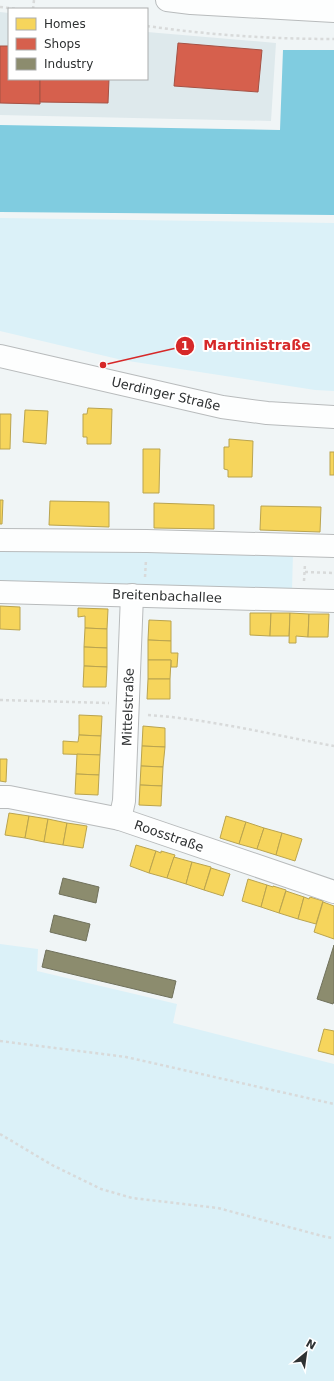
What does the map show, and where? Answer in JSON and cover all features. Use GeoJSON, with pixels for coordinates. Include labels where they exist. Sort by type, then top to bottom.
{"type":"FeatureCollection","features":[{"type":"Feature","properties":{"kind":"street"},"geometry":{"type":"LineString","coordinates":[[167,0],[206,4],[334,11]]}},
{"type":"Feature","properties":{"kind":"street","name":"Uerdinger Straße"},"geometry":{"type":"LineString","coordinates":[[0,356],[222,407],[267,413],[334,417]]}},
{"type":"Feature","properties":{"kind":"street"},"geometry":{"type":"LineString","coordinates":[[0,540],[147,541],[334,546]]}},
{"type":"Feature","properties":{"kind":"street","name":"Breitenbachallee"},"geometry":{"type":"LineString","coordinates":[[0,592],[334,601]]}},
{"type":"Feature","properties":{"kind":"street","name":"Mittelstraße"},"geometry":{"type":"LineString","coordinates":[[120,819],[124,801],[127,708],[138,595]]}},
{"type":"Feature","properties":{"kind":"street","name":"Roosstraße"},"geometry":{"type":"LineString","coordinates":[[0,796],[120,819],[334,892]]}},
{"type":"Feature","properties":{"kind":"path"},"geometry":{"type":"LineString","coordinates":[[148,26],[174,30],[272,38],[334,39]]}},
{"type":"Feature","properties":{"kind":"path"},"geometry":{"type":"LineString","coordinates":[[138,595],[147,541]]}},
{"type":"Feature","properties":{"kind":"path"},"geometry":{"type":"LineString","coordinates":[[303,600],[305,545]]}},
{"type":"Feature","properties":{"kind":"path"},"geometry":{"type":"LineString","coordinates":[[304,572],[334,573]]}},
{"type":"Feature","properties":{"kind":"path"},"geometry":{"type":"LineString","coordinates":[[0,700],[127,708],[334,746]]}},
{"type":"Feature","properties":{"kind":"path"},"geometry":{"type":"LineString","coordinates":[[0,1041],[126,1057],[334,1104]]}},
{"type":"Feature","properties":{"kind":"path"},"geometry":{"type":"LineString","coordinates":[[0,1134],[52,1165],[100,1189],[132,1198],[218,1208],[334,1238]]}},
{"type":"Feature","properties":{"kind":"shaded area"},"geometry":{"type":"Polygon","coordinates":[[[0,12],[8,13],[8,80],[148,80],[148,32],[276,43],[271,121],[0,115],[0,12]]]}},
{"type":"Feature","properties":{"kind":"shaded area"},"geometry":{"type":"Polygon","coordinates":[[[0,218],[334,223],[334,391],[315,390],[122,360],[0,331],[0,218]]]}},
{"type":"Feature","properties":{"kind":"shaded area"},"geometry":{"type":"Polygon","coordinates":[[[0,546],[293,553],[292,591],[0,582],[0,546]]]}},
{"type":"Feature","properties":{"kind":"shaded area"},"geometry":{"type":"Polygon","coordinates":[[[0,944],[38,949],[37,971],[177,1004],[173,1023],[334,1064],[334,1381],[0,1381],[0,944]]]}},
{"type":"Feature","properties":{"kind":"water"},"geometry":{"type":"Polygon","coordinates":[[[283,50],[334,50],[334,215],[0,212],[0,125],[280,130],[283,50]]]}},
{"type":"Feature","properties":{"kind":"building: Homes"},"geometry":{"type":"Polygon","coordinates":[[[88,408],[112,409],[111,444],[87,444],[87,437],[83,437],[83,414],[87,414],[88,408]]]}},
{"type":"Feature","properties":{"kind":"building: Homes"},"geometry":{"type":"Polygon","coordinates":[[[25,410],[48,411],[46,444],[23,442],[25,410]]]}},
{"type":"Feature","properties":{"kind":"building: Homes"},"geometry":{"type":"Polygon","coordinates":[[[0,414],[11,414],[10,449],[0,449],[0,414]]]}},
{"type":"Feature","properties":{"kind":"building: Homes"},"geometry":{"type":"Polygon","coordinates":[[[229,439],[253,441],[252,477],[228,477],[228,470],[224,469],[224,447],[229,447],[229,439]]]}},
{"type":"Feature","properties":{"kind":"building: Homes"},"geometry":{"type":"Polygon","coordinates":[[[143,449],[160,449],[159,493],[143,493],[143,449]]]}},
{"type":"Feature","properties":{"kind":"building: Homes"},"geometry":{"type":"Polygon","coordinates":[[[330,452],[334,452],[334,475],[330,475],[330,452]]]}},
{"type":"Feature","properties":{"kind":"building: Homes"},"geometry":{"type":"Polygon","coordinates":[[[0,500],[3,500],[2,524],[0,524],[0,500]]]}},
{"type":"Feature","properties":{"kind":"building: Homes"},"geometry":{"type":"Polygon","coordinates":[[[50,501],[109,502],[109,527],[49,525],[50,501]]]}},
{"type":"Feature","properties":{"kind":"building: Homes"},"geometry":{"type":"Polygon","coordinates":[[[154,503],[214,505],[214,529],[154,528],[154,503]]]}},
{"type":"Feature","properties":{"kind":"building: Homes"},"geometry":{"type":"Polygon","coordinates":[[[261,506],[321,507],[320,532],[260,530],[261,506]]]}},
{"type":"Feature","properties":{"kind":"building: Homes"},"geometry":{"type":"Polygon","coordinates":[[[0,606],[20,607],[20,630],[0,629],[0,606]]]}},
{"type":"Feature","properties":{"kind":"building: Homes"},"geometry":{"type":"Polygon","coordinates":[[[78,608],[108,609],[107,629],[85,628],[85,616],[78,617],[78,608]]]}},
{"type":"Feature","properties":{"kind":"building: Homes"},"geometry":{"type":"Polygon","coordinates":[[[250,613],[271,613],[270,636],[250,635],[250,613]]]}},
{"type":"Feature","properties":{"kind":"building: Homes"},"geometry":{"type":"Polygon","coordinates":[[[271,613],[290,613],[289,636],[270,636],[271,613]]]}},
{"type":"Feature","properties":{"kind":"building: Homes"},"geometry":{"type":"Polygon","coordinates":[[[290,613],[309,614],[308,637],[296,636],[296,643],[289,643],[290,613]]]}},
{"type":"Feature","properties":{"kind":"building: Homes"},"geometry":{"type":"Polygon","coordinates":[[[309,614],[329,614],[328,637],[308,637],[309,614]]]}},
{"type":"Feature","properties":{"kind":"building: Homes"},"geometry":{"type":"Polygon","coordinates":[[[149,620],[171,621],[171,641],[148,640],[149,620]]]}},
{"type":"Feature","properties":{"kind":"building: Homes"},"geometry":{"type":"Polygon","coordinates":[[[85,628],[107,629],[107,648],[84,647],[85,628]]]}},
{"type":"Feature","properties":{"kind":"building: Homes"},"geometry":{"type":"Polygon","coordinates":[[[148,640],[171,641],[171,653],[178,653],[177,667],[171,667],[171,660],[148,660],[148,640]]]}},
{"type":"Feature","properties":{"kind":"building: Homes"},"geometry":{"type":"Polygon","coordinates":[[[84,647],[107,648],[107,667],[84,666],[84,647]]]}},
{"type":"Feature","properties":{"kind":"building: Homes"},"geometry":{"type":"Polygon","coordinates":[[[148,660],[171,660],[170,679],[148,679],[148,660]]]}},
{"type":"Feature","properties":{"kind":"building: Homes"},"geometry":{"type":"Polygon","coordinates":[[[84,666],[107,667],[106,687],[83,687],[84,666]]]}},
{"type":"Feature","properties":{"kind":"building: Homes"},"geometry":{"type":"Polygon","coordinates":[[[148,679],[170,679],[170,699],[147,699],[148,679]]]}},
{"type":"Feature","properties":{"kind":"building: Homes"},"geometry":{"type":"Polygon","coordinates":[[[79,715],[102,716],[101,736],[79,735],[79,715]]]}},
{"type":"Feature","properties":{"kind":"building: Homes"},"geometry":{"type":"Polygon","coordinates":[[[143,726],[165,728],[165,747],[142,746],[143,726]]]}},
{"type":"Feature","properties":{"kind":"building: Homes"},"geometry":{"type":"Polygon","coordinates":[[[79,735],[101,736],[100,755],[63,754],[63,741],[78,742],[79,735]]]}},
{"type":"Feature","properties":{"kind":"building: Homes"},"geometry":{"type":"Polygon","coordinates":[[[142,746],[165,747],[163,767],[141,766],[142,746]]]}},
{"type":"Feature","properties":{"kind":"building: Homes"},"geometry":{"type":"Polygon","coordinates":[[[77,754],[100,755],[99,775],[76,774],[77,754]]]}},
{"type":"Feature","properties":{"kind":"building: Homes"},"geometry":{"type":"Polygon","coordinates":[[[0,759],[7,759],[6,782],[0,781],[0,759]]]}},
{"type":"Feature","properties":{"kind":"building: Homes"},"geometry":{"type":"Polygon","coordinates":[[[141,766],[163,767],[162,786],[140,785],[141,766]]]}},
{"type":"Feature","properties":{"kind":"building: Homes"},"geometry":{"type":"Polygon","coordinates":[[[76,774],[99,775],[98,795],[75,794],[76,774]]]}},
{"type":"Feature","properties":{"kind":"building: Homes"},"geometry":{"type":"Polygon","coordinates":[[[140,785],[162,786],[161,806],[139,805],[140,785]]]}},
{"type":"Feature","properties":{"kind":"building: Homes"},"geometry":{"type":"Polygon","coordinates":[[[9,813],[29,816],[25,838],[5,835],[9,813]]]}},
{"type":"Feature","properties":{"kind":"building: Homes"},"geometry":{"type":"Polygon","coordinates":[[[29,816],[48,819],[44,842],[25,838],[29,816]]]}},
{"type":"Feature","properties":{"kind":"building: Homes"},"geometry":{"type":"Polygon","coordinates":[[[226,816],[246,822],[239,844],[220,838],[226,816]]]}},
{"type":"Feature","properties":{"kind":"building: Homes"},"geometry":{"type":"Polygon","coordinates":[[[48,819],[67,823],[63,845],[44,842],[48,819]]]}},
{"type":"Feature","properties":{"kind":"building: Homes"},"geometry":{"type":"Polygon","coordinates":[[[246,822],[264,828],[257,849],[239,844],[246,822]]]}},
{"type":"Feature","properties":{"kind":"building: Homes"},"geometry":{"type":"Polygon","coordinates":[[[67,823],[87,826],[83,848],[63,845],[67,823]]]}},
{"type":"Feature","properties":{"kind":"building: Homes"},"geometry":{"type":"Polygon","coordinates":[[[264,828],[282,833],[276,855],[257,849],[264,828]]]}},
{"type":"Feature","properties":{"kind":"building: Homes"},"geometry":{"type":"Polygon","coordinates":[[[282,833],[302,839],[295,861],[276,855],[282,833]]]}},
{"type":"Feature","properties":{"kind":"building: Homes"},"geometry":{"type":"Polygon","coordinates":[[[136,845],[156,851],[149,873],[130,866],[136,845]]]}},
{"type":"Feature","properties":{"kind":"building: Homes"},"geometry":{"type":"Polygon","coordinates":[[[156,851],[175,855],[167,878],[149,873],[156,851]]]}},
{"type":"Feature","properties":{"kind":"building: Homes"},"geometry":{"type":"Polygon","coordinates":[[[174,857],[192,862],[186,884],[167,878],[174,857]]]}},
{"type":"Feature","properties":{"kind":"building: Homes"},"geometry":{"type":"Polygon","coordinates":[[[192,862],[211,867],[204,890],[186,884],[192,862]]]}},
{"type":"Feature","properties":{"kind":"building: Homes"},"geometry":{"type":"Polygon","coordinates":[[[211,868],[230,874],[223,896],[204,890],[211,868]]]}},
{"type":"Feature","properties":{"kind":"building: Homes"},"geometry":{"type":"Polygon","coordinates":[[[248,879],[267,885],[261,907],[242,901],[248,879]]]}},
{"type":"Feature","properties":{"kind":"building: Homes"},"geometry":{"type":"Polygon","coordinates":[[[267,885],[286,890],[279,913],[261,907],[267,885]]]}},
{"type":"Feature","properties":{"kind":"building: Homes"},"geometry":{"type":"Polygon","coordinates":[[[286,891],[304,897],[298,919],[279,913],[286,891]]]}},
{"type":"Feature","properties":{"kind":"building: Homes"},"geometry":{"type":"Polygon","coordinates":[[[304,897],[309,899],[310,897],[323,901],[316,924],[298,919],[304,897]]]}},
{"type":"Feature","properties":{"kind":"building: Homes"},"geometry":{"type":"Polygon","coordinates":[[[323,902],[334,906],[334,939],[314,932],[323,902]]]}},
{"type":"Feature","properties":{"kind":"building: Homes"},"geometry":{"type":"Polygon","coordinates":[[[324,1029],[334,1031],[334,1055],[318,1051],[324,1029]]]}},
{"type":"Feature","properties":{"kind":"building: Shops"},"geometry":{"type":"Polygon","coordinates":[[[178,43],[262,50],[258,92],[174,86],[178,43]]]}},
{"type":"Feature","properties":{"kind":"building: Shops"},"geometry":{"type":"Polygon","coordinates":[[[0,46],[8,46],[8,80],[40,80],[40,104],[0,103],[0,46]]]}},
{"type":"Feature","properties":{"kind":"building: Shops"},"geometry":{"type":"Polygon","coordinates":[[[40,80],[109,80],[108,103],[40,102],[40,80]]]}},
{"type":"Feature","properties":{"kind":"building: Industry"},"geometry":{"type":"Polygon","coordinates":[[[63,878],[99,887],[96,903],[59,894],[63,878]]]}},
{"type":"Feature","properties":{"kind":"building: Industry"},"geometry":{"type":"Polygon","coordinates":[[[54,915],[90,924],[86,941],[50,932],[54,915]]]}},
{"type":"Feature","properties":{"kind":"building: Industry"},"geometry":{"type":"Polygon","coordinates":[[[334,945],[334,1001],[333,1004],[317,999],[334,945]]]}},
{"type":"Feature","properties":{"kind":"building: Industry"},"geometry":{"type":"Polygon","coordinates":[[[46,950],[176,981],[172,998],[42,967],[46,950]]]}},
{"type":"Feature","properties":{"kind":"place","name":"Martinistraße"},"geometry":{"type":"Point","coordinates":[103,365]}}]}
